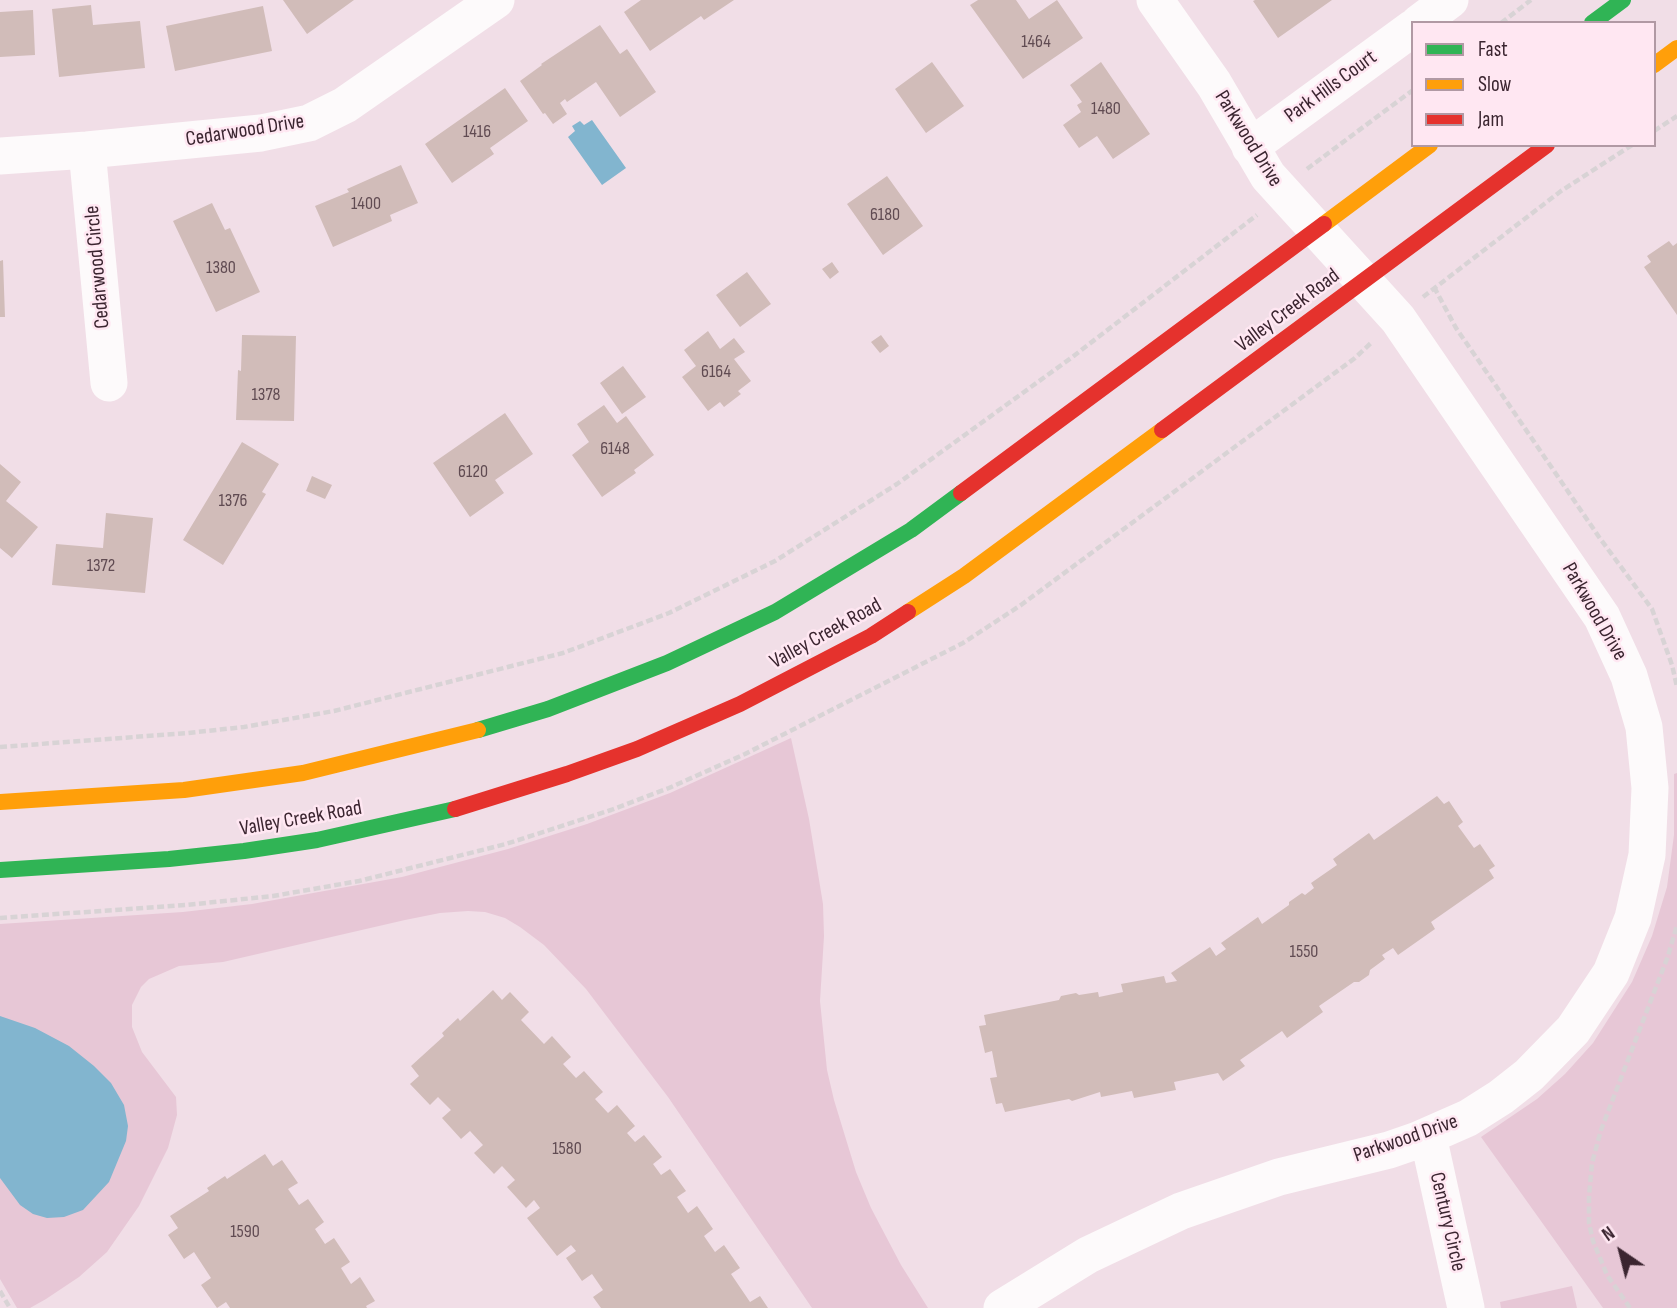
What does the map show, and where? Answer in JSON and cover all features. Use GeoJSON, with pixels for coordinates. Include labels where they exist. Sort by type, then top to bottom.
{"type":"FeatureCollection","features":[{"type":"Feature","properties":{"kind":"main road"},"geometry":{"type":"LineString","coordinates":[[1595,21],[1623,0]]}},
{"type":"Feature","properties":{"kind":"main road"},"geometry":{"type":"LineString","coordinates":[[1656,64],[1677,48]]}},
{"type":"Feature","properties":{"kind":"main road"},"geometry":{"type":"LineString","coordinates":[[0,802],[184,790],[303,773],[502,724],[607,688],[667,663],[775,612],[911,530],[1427,147]]}},
{"type":"Feature","properties":{"kind":"main road","name":"Valley Creek Road"},"geometry":{"type":"LineString","coordinates":[[0,870],[145,861],[244,851],[391,825],[533,786],[637,749],[706,720],[838,654],[944,590],[1056,510],[1543,147]]}},
{"type":"Feature","properties":{"kind":"street","name":"Cedarwood Drive"},"geometry":{"type":"LineString","coordinates":[[0,156],[261,133],[309,123],[345,105],[496,0]]}},
{"type":"Feature","properties":{"kind":"street","name":"Parkwood Drive"},"geometry":{"type":"LineString","coordinates":[[1002,1308],[1088,1255],[1181,1211],[1279,1177],[1389,1150],[1427,1136],[1485,1108],[1529,1075],[1573,1030],[1599,992],[1619,956],[1639,898],[1647,855],[1650,788],[1644,727],[1622,657],[1602,617],[1398,319],[1281,193],[1250,147],[1214,84],[1155,0]]}},
{"type":"Feature","properties":{"kind":"street"},"geometry":{"type":"LineString","coordinates":[[1422,21],[1450,0]]}},
{"type":"Feature","properties":{"kind":"street","name":"Park Hills Court"},"geometry":{"type":"LineString","coordinates":[[1250,147],[1411,29]]}},
{"type":"Feature","properties":{"kind":"street","name":"Cedarwood Circle"},"geometry":{"type":"LineString","coordinates":[[87,150],[108,383]]}},
{"type":"Feature","properties":{"kind":"street","name":"Century Circle"},"geometry":{"type":"LineString","coordinates":[[1427,1136],[1466,1308]]}},
{"type":"Feature","properties":{"kind":"path"},"geometry":{"type":"LineString","coordinates":[[1504,21],[1531,0]]}},
{"type":"Feature","properties":{"kind":"path"},"geometry":{"type":"LineString","coordinates":[[0,747],[244,727],[334,711],[564,653],[669,613],[775,561],[897,484],[1232,236],[1308,169],[1411,92]]}},
{"type":"Feature","properties":{"kind":"path"},"geometry":{"type":"LineString","coordinates":[[1656,130],[1677,116]]}},
{"type":"Feature","properties":{"kind":"path"},"geometry":{"type":"LineString","coordinates":[[1434,286],[1456,328],[1599,537],[1653,609],[1677,687]]}},
{"type":"Feature","properties":{"kind":"path"},"geometry":{"type":"LineString","coordinates":[[1630,1308],[1606,1275],[1593,1241],[1589,1196],[1592,1163],[1601,1130],[1668,956],[1677,925]]}},
{"type":"Feature","properties":{"kind":"path"},"geometry":{"type":"LineString","coordinates":[[0,1291],[10,1308]]}},
{"type":"Feature","properties":{"kind":"shaded area"},"geometry":{"type":"Polygon","coordinates":[[[791,738],[809,819],[823,904],[820,1001],[827,1070],[834,1100],[856,1172],[871,1208],[901,1265],[928,1308],[812,1308],[668,1097],[586,989],[544,945],[520,927],[505,918],[485,912],[468,911],[405,920],[223,962],[179,966],[149,979],[141,987],[132,1005],[132,1027],[142,1052],[176,1097],[177,1115],[168,1148],[139,1206],[107,1252],[79,1277],[46,1299],[30,1308],[17,1308],[0,1279],[0,924],[183,912],[252,904],[402,877],[508,849],[587,824],[670,793],[791,738]]]}},
{"type":"Feature","properties":{"kind":"shaded area"},"geometry":{"type":"Polygon","coordinates":[[[1677,773],[1677,1308],[1603,1308],[1481,1137],[1537,1099],[1565,1074],[1593,1043],[1632,982],[1652,936],[1667,887],[1674,835],[1674,774],[1677,773]]]}},
{"type":"Feature","properties":{"kind":"shaded area"},"geometry":{"type":"Polygon","coordinates":[[[1572,1286],[1577,1308],[1501,1308],[1500,1302],[1572,1286]]]}},
{"type":"Feature","properties":{"kind":"water"},"geometry":{"type":"Polygon","coordinates":[[[592,120],[626,168],[602,185],[568,137],[575,131],[572,126],[580,121],[584,125],[592,120]]]}},
{"type":"Feature","properties":{"kind":"water"},"geometry":{"type":"Polygon","coordinates":[[[0,1016],[35,1028],[69,1046],[111,1083],[124,1105],[128,1126],[126,1141],[109,1182],[83,1210],[64,1217],[47,1218],[33,1214],[20,1205],[0,1178],[0,1016]]]}},
{"type":"Feature","properties":{"kind":"building"},"geometry":{"type":"Polygon","coordinates":[[[283,0],[354,0],[307,34],[283,0]]]}},
{"type":"Feature","properties":{"kind":"building"},"geometry":{"type":"Polygon","coordinates":[[[641,0],[734,0],[704,20],[701,16],[650,51],[624,12],[641,0]]]}},
{"type":"Feature","properties":{"kind":"building"},"geometry":{"type":"Polygon","coordinates":[[[978,0],[1016,0],[1029,19],[1057,0],[1083,38],[1023,79],[970,5],[978,0]]]}},
{"type":"Feature","properties":{"kind":"building"},"geometry":{"type":"Polygon","coordinates":[[[1332,0],[1278,38],[1253,1],[1332,0]]]}},
{"type":"Feature","properties":{"kind":"building"},"geometry":{"type":"Polygon","coordinates":[[[91,5],[93,25],[140,21],[145,68],[59,77],[52,9],[91,5]]]}},
{"type":"Feature","properties":{"kind":"building"},"geometry":{"type":"Polygon","coordinates":[[[263,6],[272,51],[175,71],[166,26],[263,6]]]}},
{"type":"Feature","properties":{"kind":"building"},"geometry":{"type":"Polygon","coordinates":[[[33,10],[35,55],[0,57],[0,12],[33,10]]]}},
{"type":"Feature","properties":{"kind":"building"},"geometry":{"type":"Polygon","coordinates":[[[600,25],[620,54],[627,49],[656,92],[620,117],[596,82],[567,102],[565,99],[560,103],[567,114],[553,124],[520,81],[600,25]]]}},
{"type":"Feature","properties":{"kind":"building"},"geometry":{"type":"Polygon","coordinates":[[[932,62],[964,106],[926,133],[895,89],[932,62]]]}},
{"type":"Feature","properties":{"kind":"building"},"geometry":{"type":"Polygon","coordinates":[[[1101,62],[1150,134],[1113,159],[1097,136],[1079,148],[1063,125],[1081,112],[1077,105],[1082,102],[1070,85],[1101,62]]]}},
{"type":"Feature","properties":{"kind":"building"},"geometry":{"type":"Polygon","coordinates":[[[505,88],[528,121],[490,148],[494,154],[452,183],[425,144],[505,88]]]}},
{"type":"Feature","properties":{"kind":"building"},"geometry":{"type":"Polygon","coordinates":[[[401,165],[418,203],[390,215],[392,221],[333,247],[315,206],[401,165]]]}},
{"type":"Feature","properties":{"kind":"building"},"geometry":{"type":"Polygon","coordinates":[[[887,176],[923,226],[883,255],[847,204],[887,176]]]}},
{"type":"Feature","properties":{"kind":"building"},"geometry":{"type":"Polygon","coordinates":[[[212,203],[225,230],[230,228],[260,292],[216,312],[173,221],[212,203]]]}},
{"type":"Feature","properties":{"kind":"building"},"geometry":{"type":"Polygon","coordinates":[[[1669,241],[1673,246],[1677,243],[1677,315],[1644,267],[1651,262],[1647,256],[1669,241]]]}},
{"type":"Feature","properties":{"kind":"building"},"geometry":{"type":"Polygon","coordinates":[[[3,260],[5,317],[0,317],[0,261],[3,260]]]}},
{"type":"Feature","properties":{"kind":"building"},"geometry":{"type":"Polygon","coordinates":[[[832,262],[839,272],[830,279],[822,269],[832,262]]]}},
{"type":"Feature","properties":{"kind":"building"},"geometry":{"type":"Polygon","coordinates":[[[747,272],[771,304],[740,327],[716,295],[747,272]]]}},
{"type":"Feature","properties":{"kind":"building"},"geometry":{"type":"Polygon","coordinates":[[[708,331],[720,349],[734,338],[745,352],[734,359],[751,381],[738,391],[741,394],[724,407],[720,402],[708,411],[682,377],[696,366],[684,350],[708,331]]]}},
{"type":"Feature","properties":{"kind":"building"},"geometry":{"type":"Polygon","coordinates":[[[242,335],[296,336],[294,421],[236,420],[242,335]]]}},
{"type":"Feature","properties":{"kind":"building"},"geometry":{"type":"Polygon","coordinates":[[[881,335],[889,346],[880,353],[871,342],[881,335]]]}},
{"type":"Feature","properties":{"kind":"building"},"geometry":{"type":"Polygon","coordinates":[[[623,366],[646,397],[622,414],[600,383],[623,366]]]}},
{"type":"Feature","properties":{"kind":"building"},"geometry":{"type":"Polygon","coordinates":[[[604,405],[617,423],[626,416],[654,455],[634,470],[636,473],[602,497],[572,455],[589,442],[577,424],[604,405]]]}},
{"type":"Feature","properties":{"kind":"building"},"geometry":{"type":"Polygon","coordinates":[[[505,413],[533,454],[495,480],[504,493],[470,517],[433,463],[505,413]]]}},
{"type":"Feature","properties":{"kind":"building"},"geometry":{"type":"Polygon","coordinates":[[[242,442],[279,464],[262,492],[266,494],[223,565],[183,540],[242,442]]]}},
{"type":"Feature","properties":{"kind":"building"},"geometry":{"type":"Polygon","coordinates":[[[0,464],[21,482],[6,501],[38,527],[12,558],[0,548],[0,464]]]}},
{"type":"Feature","properties":{"kind":"building"},"geometry":{"type":"Polygon","coordinates":[[[312,476],[332,485],[325,499],[306,491],[312,476]]]}},
{"type":"Feature","properties":{"kind":"building"},"geometry":{"type":"Polygon","coordinates":[[[106,513],[153,518],[145,593],[52,585],[56,544],[103,548],[106,513]]]}},
{"type":"Feature","properties":{"kind":"building"},"geometry":{"type":"Polygon","coordinates":[[[1437,796],[1444,804],[1449,801],[1463,822],[1458,826],[1474,848],[1480,844],[1495,866],[1489,870],[1494,878],[1431,922],[1435,929],[1398,955],[1393,948],[1382,955],[1385,959],[1370,970],[1369,975],[1319,1006],[1323,1012],[1287,1038],[1282,1031],[1240,1060],[1245,1066],[1223,1081],[1218,1073],[1174,1082],[1176,1090],[1134,1098],[1132,1091],[1101,1097],[1100,1092],[1072,1101],[1069,1099],[1005,1112],[1002,1103],[996,1104],[990,1078],[997,1077],[992,1051],[985,1053],[979,1026],[986,1025],[984,1015],[1059,1000],[1061,996],[1076,993],[1079,995],[1098,992],[1099,997],[1123,992],[1121,984],[1164,976],[1166,983],[1177,981],[1171,973],[1210,947],[1216,956],[1226,949],[1221,943],[1258,917],[1262,924],[1302,893],[1305,895],[1314,888],[1311,883],[1337,865],[1333,859],[1369,833],[1374,840],[1437,796]]]}},
{"type":"Feature","properties":{"kind":"building"},"geometry":{"type":"Polygon","coordinates":[[[493,990],[502,1000],[510,992],[529,1012],[521,1020],[544,1044],[552,1036],[571,1057],[563,1064],[576,1078],[584,1071],[603,1092],[595,1099],[608,1113],[617,1105],[635,1126],[627,1133],[635,1142],[644,1135],[662,1157],[653,1164],[661,1175],[670,1169],[686,1191],[677,1197],[688,1213],[697,1206],[713,1229],[704,1236],[715,1252],[724,1245],[740,1268],[731,1274],[750,1302],[760,1296],[768,1308],[601,1308],[593,1297],[603,1290],[592,1274],[582,1281],[566,1258],[576,1251],[571,1245],[557,1256],[527,1218],[540,1208],[534,1200],[526,1208],[507,1187],[515,1180],[502,1166],[494,1174],[474,1153],[483,1145],[470,1131],[461,1139],[442,1118],[451,1110],[438,1097],[430,1105],[410,1084],[419,1076],[411,1066],[444,1036],[442,1033],[458,1018],[460,1021],[493,990]]]}},
{"type":"Feature","properties":{"kind":"building"},"geometry":{"type":"Polygon","coordinates":[[[265,1154],[273,1166],[282,1160],[298,1183],[288,1189],[299,1205],[308,1199],[324,1222],[315,1229],[325,1244],[334,1238],[350,1262],[341,1268],[351,1284],[360,1277],[375,1301],[366,1306],[367,1308],[230,1308],[226,1302],[217,1308],[201,1285],[211,1278],[194,1252],[184,1259],[168,1235],[178,1228],[170,1216],[209,1191],[207,1188],[225,1176],[227,1179],[265,1154]]]}},
{"type":"Feature","properties":{"kind":"traffic: fast"},"geometry":{"type":"LineString","coordinates":[[1595,21],[1623,0]]}},
{"type":"Feature","properties":{"kind":"traffic: fast"},"geometry":{"type":"LineString","coordinates":[[478,730],[548,709],[667,663],[775,612],[911,530],[961,493]]}},
{"type":"Feature","properties":{"kind":"traffic: fast"},"geometry":{"type":"LineString","coordinates":[[0,870],[169,859],[244,851],[317,840],[455,809]]}},
{"type":"Feature","properties":{"kind":"traffic: slow"},"geometry":{"type":"LineString","coordinates":[[1656,64],[1677,48]]}},
{"type":"Feature","properties":{"kind":"traffic: slow"},"geometry":{"type":"LineString","coordinates":[[1324,224],[1427,147]]}},
{"type":"Feature","properties":{"kind":"traffic: slow"},"geometry":{"type":"LineString","coordinates":[[908,612],[964,576],[1162,430]]}},
{"type":"Feature","properties":{"kind":"traffic: slow"},"geometry":{"type":"LineString","coordinates":[[0,802],[184,790],[303,773],[478,730]]}},
{"type":"Feature","properties":{"kind":"traffic: jam"},"geometry":{"type":"LineString","coordinates":[[1162,430],[1544,147]]}},
{"type":"Feature","properties":{"kind":"traffic: jam"},"geometry":{"type":"LineString","coordinates":[[961,493],[1324,224]]}},
{"type":"Feature","properties":{"kind":"traffic: jam"},"geometry":{"type":"LineString","coordinates":[[455,809],[637,749],[740,704],[871,636],[908,612]]}}]}
